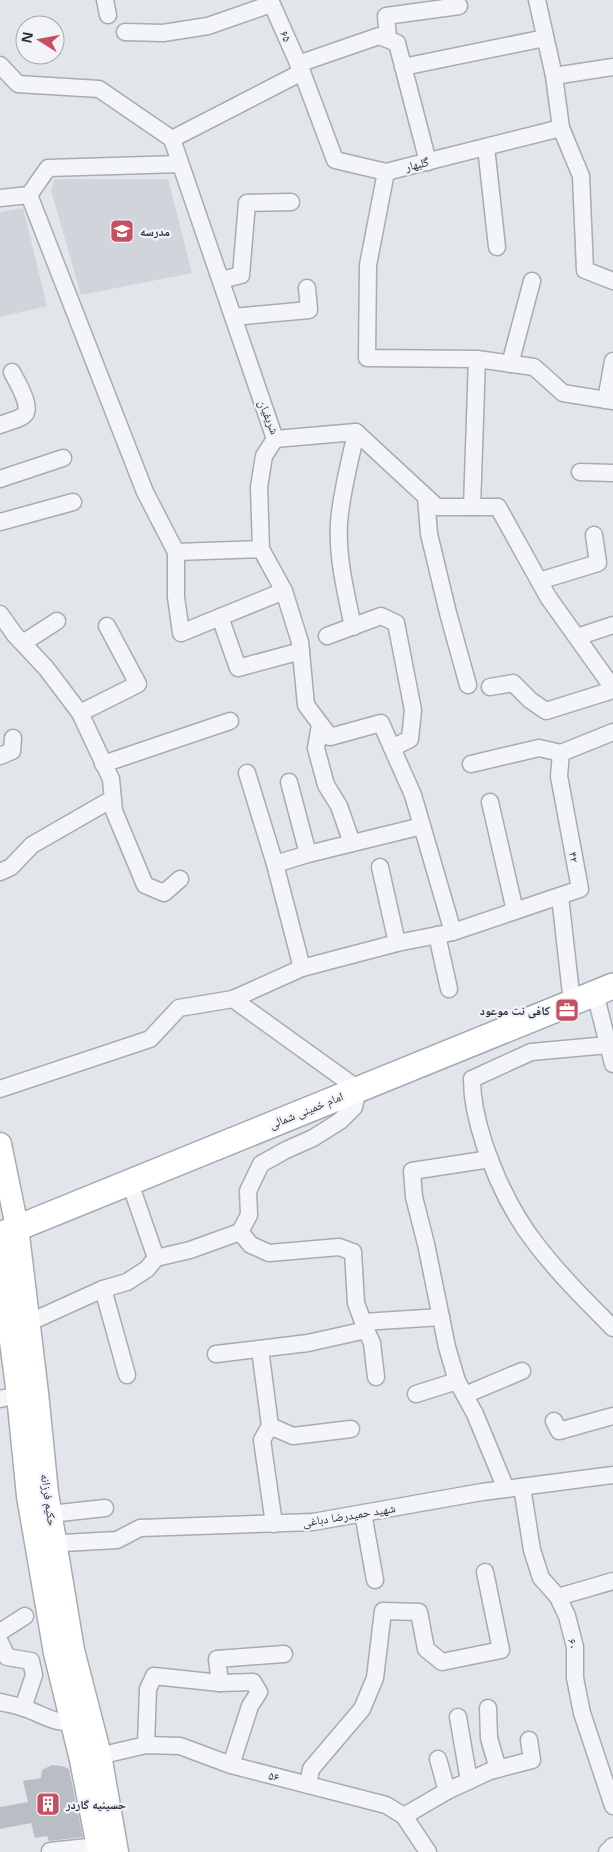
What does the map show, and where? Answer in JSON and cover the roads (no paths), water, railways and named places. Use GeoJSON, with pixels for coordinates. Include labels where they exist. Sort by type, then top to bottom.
{"type":"FeatureCollection","features":[{"type":"Feature","properties":{"kind":"main road","name":"امام خمینی شمالی"},"geometry":{"type":"LineString","coordinates":[[4,1233],[604,990]]}},
{"type":"Feature","properties":{"kind":"street"},"geometry":{"type":"LineString","coordinates":[[537,0],[554,76],[561,128],[582,176],[585,270],[613,280]]}},
{"type":"Feature","properties":{"kind":"street"},"geometry":{"type":"LineString","coordinates":[[125,32],[163,33],[208,26],[271,2]]}},
{"type":"Feature","properties":{"kind":"street","name":"۶۵"},"geometry":{"type":"LineString","coordinates":[[271,2],[300,68]]}},
{"type":"Feature","properties":{"kind":"street"},"geometry":{"type":"LineString","coordinates":[[388,39],[386,16],[412,6],[459,6]]}},
{"type":"Feature","properties":{"kind":"street"},"geometry":{"type":"LineString","coordinates":[[0,65],[18,84],[99,89],[172,139],[300,68],[379,36],[397,43],[428,162]]}},
{"type":"Feature","properties":{"kind":"street"},"geometry":{"type":"LineString","coordinates":[[403,67],[546,38]]}},
{"type":"Feature","properties":{"kind":"street"},"geometry":{"type":"LineString","coordinates":[[554,76],[613,67]]}},
{"type":"Feature","properties":{"kind":"street","name":"گلبهار"},"geometry":{"type":"LineString","coordinates":[[300,68],[335,160],[386,172],[561,128]]}},
{"type":"Feature","properties":{"kind":"street","name":"شریفیان"},"geometry":{"type":"LineString","coordinates":[[172,139],[275,438],[356,432]]}},
{"type":"Feature","properties":{"kind":"street"},"geometry":{"type":"LineString","coordinates":[[486,147],[497,247]]}},
{"type":"Feature","properties":{"kind":"street"},"geometry":{"type":"LineString","coordinates":[[0,198],[29,195],[48,168],[180,164]]}},
{"type":"Feature","properties":{"kind":"street"},"geometry":{"type":"LineString","coordinates":[[386,172],[368,265],[367,358],[476,359],[534,367],[563,393],[610,401],[613,361]]}},
{"type":"Feature","properties":{"kind":"street"},"geometry":{"type":"LineString","coordinates":[[29,195],[145,492],[176,552],[176,597],[181,633],[284,591]]}},
{"type":"Feature","properties":{"kind":"street"},"geometry":{"type":"LineString","coordinates":[[220,280],[241,276],[247,203],[291,202]]}},
{"type":"Feature","properties":{"kind":"street"},"geometry":{"type":"LineString","coordinates":[[510,364],[532,281]]}},
{"type":"Feature","properties":{"kind":"street"},"geometry":{"type":"LineString","coordinates":[[233,317],[309,310],[307,288]]}},
{"type":"Feature","properties":{"kind":"street"},"geometry":{"type":"LineString","coordinates":[[472,507],[476,359]]}},
{"type":"Feature","properties":{"kind":"street"},"geometry":{"type":"LineString","coordinates":[[0,425],[23,416],[27,411],[27,405],[12,372]]}},
{"type":"Feature","properties":{"kind":"street"},"geometry":{"type":"LineString","coordinates":[[356,432],[437,507],[498,507],[539,581],[613,689],[546,711],[530,700],[513,683],[490,687]]}},
{"type":"Feature","properties":{"kind":"street"},"geometry":{"type":"LineString","coordinates":[[353,627],[340,560],[339,523],[347,472],[356,432]]}},
{"type":"Feature","properties":{"kind":"street"},"geometry":{"type":"LineString","coordinates":[[275,438],[264,456],[259,486],[261,549],[284,591],[300,642],[306,705],[330,737],[381,723],[413,795],[422,826],[445,933],[449,989]]}},
{"type":"Feature","properties":{"kind":"street"},"geometry":{"type":"LineString","coordinates":[[0,479],[63,458]]}},
{"type":"Feature","properties":{"kind":"street"},"geometry":{"type":"LineString","coordinates":[[580,472],[613,474]]}},
{"type":"Feature","properties":{"kind":"street"},"geometry":{"type":"LineString","coordinates":[[426,497],[429,534],[468,685]]}},
{"type":"Feature","properties":{"kind":"street"},"geometry":{"type":"LineString","coordinates":[[0,522],[73,502]]}},
{"type":"Feature","properties":{"kind":"street"},"geometry":{"type":"LineString","coordinates":[[539,581],[598,563],[594,535]]}},
{"type":"Feature","properties":{"kind":"street"},"geometry":{"type":"LineString","coordinates":[[176,552],[261,549]]}},
{"type":"Feature","properties":{"kind":"street"},"geometry":{"type":"LineString","coordinates":[[0,614],[46,668],[80,713],[110,779],[114,811],[144,886],[164,893],[180,879]]}},
{"type":"Feature","properties":{"kind":"street"},"geometry":{"type":"LineString","coordinates":[[327,636],[381,616],[396,623],[413,710],[410,739],[392,748]]}},
{"type":"Feature","properties":{"kind":"street"},"geometry":{"type":"LineString","coordinates":[[220,617],[238,668],[301,651]]}},
{"type":"Feature","properties":{"kind":"street"},"geometry":{"type":"LineString","coordinates":[[23,643],[57,621]]}},
{"type":"Feature","properties":{"kind":"street"},"geometry":{"type":"LineString","coordinates":[[577,637],[613,625]]}},
{"type":"Feature","properties":{"kind":"street"},"geometry":{"type":"LineString","coordinates":[[80,713],[138,684],[107,626]]}},
{"type":"Feature","properties":{"kind":"street"},"geometry":{"type":"LineString","coordinates":[[103,764],[230,721]]}},
{"type":"Feature","properties":{"kind":"street"},"geometry":{"type":"LineString","coordinates":[[320,725],[316,748],[326,785],[339,806],[352,843]]}},
{"type":"Feature","properties":{"kind":"street"},"geometry":{"type":"LineString","coordinates":[[471,764],[539,748],[560,753],[613,732]]}},
{"type":"Feature","properties":{"kind":"street"},"geometry":{"type":"LineString","coordinates":[[0,756],[12,751],[13,738]]}},
{"type":"Feature","properties":{"kind":"street","name":"۴۲"},"geometry":{"type":"LineString","coordinates":[[560,753],[559,776],[580,889],[560,896]]}},
{"type":"Feature","properties":{"kind":"street"},"geometry":{"type":"LineString","coordinates":[[246,773],[275,864],[302,968]]}},
{"type":"Feature","properties":{"kind":"street"},"geometry":{"type":"LineString","coordinates":[[289,782],[308,854]]}},
{"type":"Feature","properties":{"kind":"street"},"geometry":{"type":"LineString","coordinates":[[0,872],[11,868],[32,845],[112,799]]}},
{"type":"Feature","properties":{"kind":"street"},"geometry":{"type":"LineString","coordinates":[[490,802],[515,911]]}},
{"type":"Feature","properties":{"kind":"street"},"geometry":{"type":"LineString","coordinates":[[275,864],[422,826]]}},
{"type":"Feature","properties":{"kind":"street"},"geometry":{"type":"LineString","coordinates":[[380,867],[397,943]]}},
{"type":"Feature","properties":{"kind":"street"},"geometry":{"type":"LineString","coordinates":[[0,1089],[150,1039],[179,1008],[233,998],[302,968],[397,943],[445,933],[560,896],[572,1003]]}},
{"type":"Feature","properties":{"kind":"street"},"geometry":{"type":"LineString","coordinates":[[604,990],[608,1044],[613,1064]]}},
{"type":"Feature","properties":{"kind":"street"},"geometry":{"type":"LineString","coordinates":[[12,1330],[102,1289],[127,1282],[147,1269],[156,1258],[190,1250],[240,1232],[249,1215],[248,1191],[261,1164],[313,1138],[340,1120],[354,1107],[358,1089],[233,998]]}},
{"type":"Feature","properties":{"kind":"street"},"geometry":{"type":"LineString","coordinates":[[608,1044],[531,1052],[472,1079],[474,1107],[481,1136],[516,1213],[535,1243],[563,1277],[613,1328]]}},
{"type":"Feature","properties":{"kind":"street","name":"حکیم فرزانه"},"geometry":{"type":"LineString","coordinates":[[0,1144],[4,1233],[12,1330],[50,1514],[47,1544],[55,1653],[81,1720],[107,1849]]}},
{"type":"Feature","properties":{"kind":"street","name":"۶۰"},"geometry":{"type":"LineString","coordinates":[[490,1159],[412,1172],[414,1197],[426,1244],[447,1347],[461,1388],[493,1455],[514,1488],[541,1578],[558,1597],[567,1616],[575,1647],[575,1678],[582,1713],[613,1806]]}},
{"type":"Feature","properties":{"kind":"street"},"geometry":{"type":"LineString","coordinates":[[130,1182],[156,1258]]}},
{"type":"Feature","properties":{"kind":"street"},"geometry":{"type":"LineString","coordinates":[[240,1232],[251,1245],[269,1253],[339,1247],[353,1252],[356,1302],[372,1343],[376,1377]]}},
{"type":"Feature","properties":{"kind":"street"},"geometry":{"type":"LineString","coordinates":[[102,1289],[127,1375]]}},
{"type":"Feature","properties":{"kind":"street"},"geometry":{"type":"LineString","coordinates":[[216,1354],[308,1343],[364,1326],[441,1317]]}},
{"type":"Feature","properties":{"kind":"street","name":"حکیم فرزانه"},"geometry":{"type":"LineString","coordinates":[[12,1330],[9,1397],[28,1496],[47,1544]]}},
{"type":"Feature","properties":{"kind":"street"},"geometry":{"type":"LineString","coordinates":[[260,1350],[270,1426],[262,1440],[274,1524]]}},
{"type":"Feature","properties":{"kind":"street"},"geometry":{"type":"LineString","coordinates":[[416,1394],[461,1388],[522,1371]]}},
{"type":"Feature","properties":{"kind":"street"},"geometry":{"type":"LineString","coordinates":[[554,1421],[559,1431],[613,1416]]}},
{"type":"Feature","properties":{"kind":"street"},"geometry":{"type":"LineString","coordinates":[[270,1426],[293,1436],[351,1429]]}},
{"type":"Feature","properties":{"kind":"street","name":"شهید حمیدرضا دباغی"},"geometry":{"type":"LineString","coordinates":[[47,1544],[117,1540],[140,1528],[313,1522],[514,1488],[613,1475]]}},
{"type":"Feature","properties":{"kind":"street"},"geometry":{"type":"LineString","coordinates":[[50,1514],[105,1508]]}},
{"type":"Feature","properties":{"kind":"street"},"geometry":{"type":"LineString","coordinates":[[363,1513],[376,1580]]}},
{"type":"Feature","properties":{"kind":"street"},"geometry":{"type":"LineString","coordinates":[[308,1785],[311,1769],[362,1709],[369,1694],[375,1678],[383,1611],[419,1612],[426,1649],[442,1662],[501,1650],[485,1572]]}},
{"type":"Feature","properties":{"kind":"street"},"geometry":{"type":"LineString","coordinates":[[558,1597],[613,1581]]}},
{"type":"Feature","properties":{"kind":"street"},"geometry":{"type":"LineString","coordinates":[[0,1632],[25,1616]]}},
{"type":"Feature","properties":{"kind":"street"},"geometry":{"type":"LineString","coordinates":[[0,1642],[7,1657],[31,1661],[34,1675],[23,1708]]}},
{"type":"Feature","properties":{"kind":"street"},"geometry":{"type":"LineString","coordinates":[[220,1683],[217,1659],[284,1654]]}},
{"type":"Feature","properties":{"kind":"street"},"geometry":{"type":"LineString","coordinates":[[146,1745],[148,1689],[154,1676],[220,1683],[253,1682],[258,1692],[250,1706],[231,1765]]}},
{"type":"Feature","properties":{"kind":"street"},"geometry":{"type":"LineString","coordinates":[[0,1702],[23,1708],[52,1720],[81,1720]]}},
{"type":"Feature","properties":{"kind":"street"},"geometry":{"type":"LineString","coordinates":[[488,1708],[489,1738],[498,1769]]}},
{"type":"Feature","properties":{"kind":"street"},"geometry":{"type":"LineString","coordinates":[[458,1717],[469,1781]]}},
{"type":"Feature","properties":{"kind":"street"},"geometry":{"type":"LineString","coordinates":[[404,1816],[447,1791],[469,1781],[498,1769],[532,1760],[529,1740]]}},
{"type":"Feature","properties":{"kind":"street","name":"۵۶"},"geometry":{"type":"LineString","coordinates":[[90,1758],[146,1745],[180,1746],[231,1765],[386,1805],[404,1816],[428,1852]]}},
{"type":"Feature","properties":{"kind":"street"},"geometry":{"type":"LineString","coordinates":[[438,1760],[447,1791]]}},
{"type":"Feature","properties":{"kind":"street"},"geometry":{"type":"LineString","coordinates":[[607,1852],[613,1846]]}},
{"type":"Feature","properties":{"kind":"street"},"geometry":{"type":"LineString","coordinates":[[50,1850],[107,1849]]}},
{"type":"Feature","properties":{"kind":"place","name":"مدرسه"},"geometry":{"type":"Point","coordinates":[122,231]}},
{"type":"Feature","properties":{"kind":"place","name":"کافی نت موعود"},"geometry":{"type":"Point","coordinates":[567,1010]}},
{"type":"Feature","properties":{"kind":"place","name":"حسینیه گاردر"},"geometry":{"type":"Point","coordinates":[48,1804]}}]}
